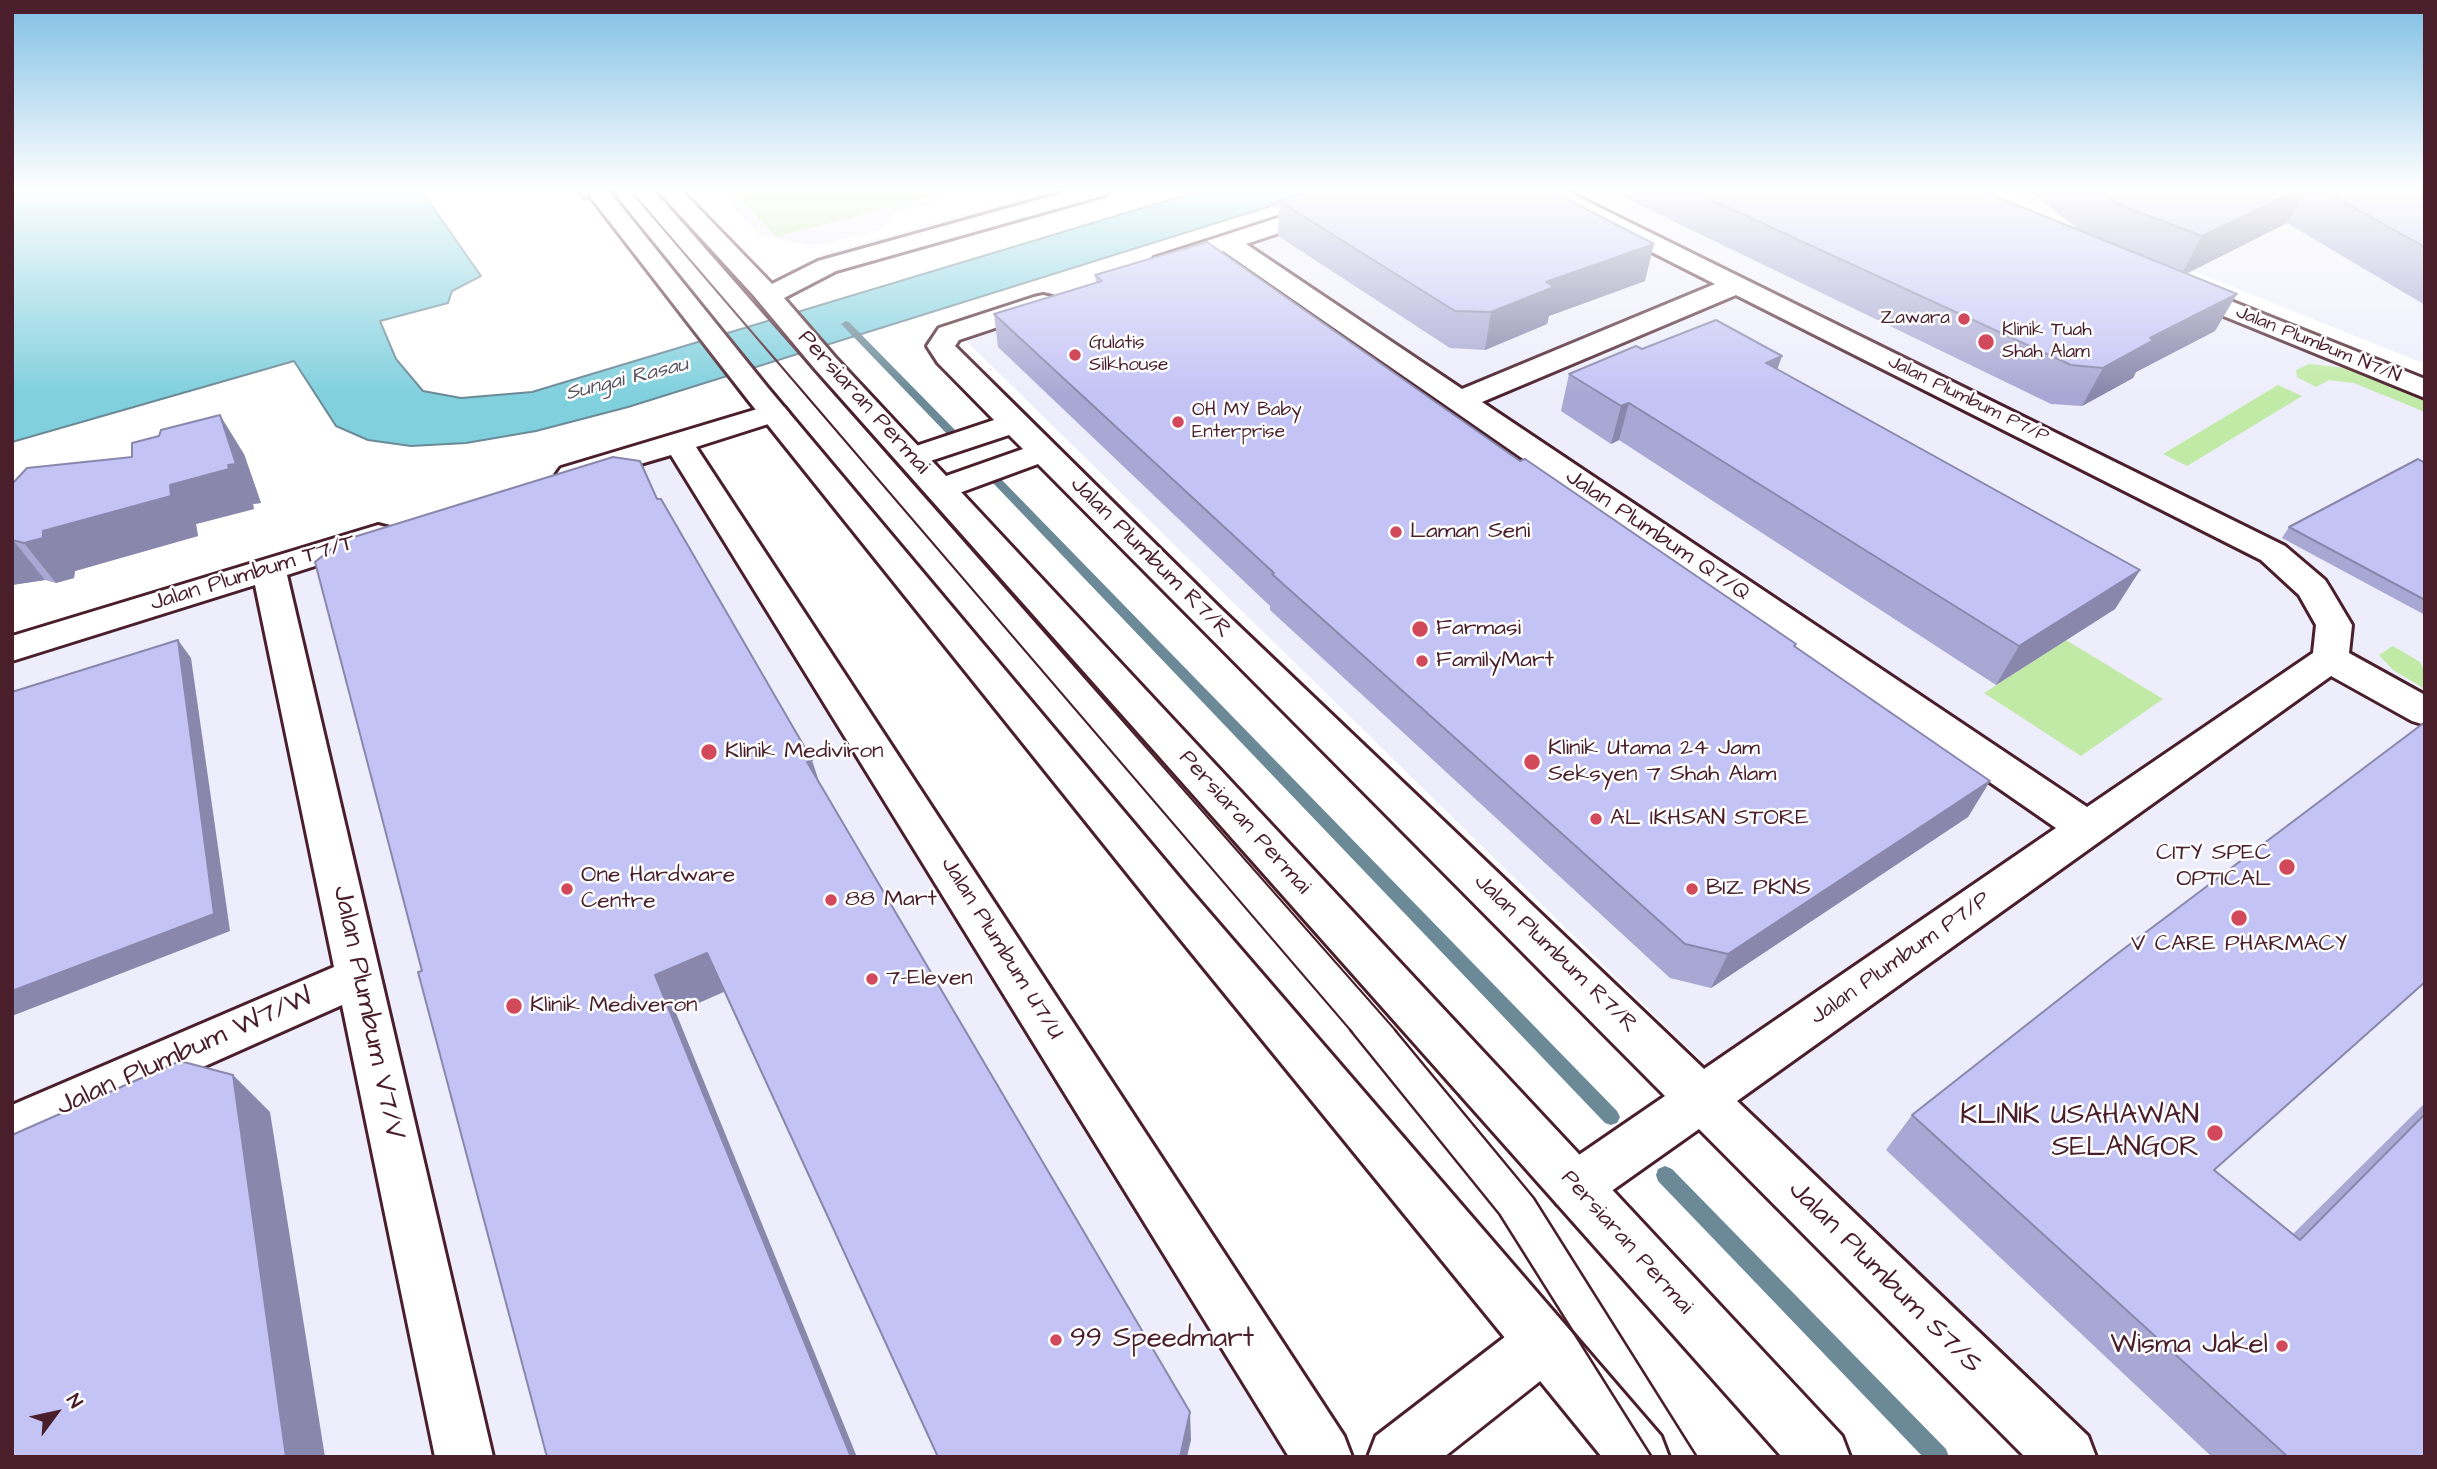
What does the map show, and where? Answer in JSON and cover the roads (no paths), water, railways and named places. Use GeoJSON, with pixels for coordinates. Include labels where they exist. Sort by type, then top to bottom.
{"type":"FeatureCollection","features":[{"type":"Feature","properties":{"kind":"street"},"geometry":{"type":"LineString","coordinates":[[626,259],[695,314]]}},
{"type":"Feature","properties":{"kind":"street"},"geometry":{"type":"LineString","coordinates":[[651,259],[1165,891],[1640,1457]]}},
{"type":"Feature","properties":{"kind":"street","name":"Persiaran Permai"},"geometry":{"type":"LineString","coordinates":[[731,259],[1821,1457]]}},
{"type":"Feature","properties":{"kind":"street"},"geometry":{"type":"LineString","coordinates":[[738,259],[762,265],[827,266]]}},
{"type":"Feature","properties":{"kind":"street"},"geometry":{"type":"LineString","coordinates":[[771,299],[827,266],[853,259]]}},
{"type":"Feature","properties":{"kind":"street"},"geometry":{"type":"LineString","coordinates":[[1134,273],[1178,259]]}},
{"type":"Feature","properties":{"kind":"street","name":"Jalan Plumbum Q7/Q"},"geometry":{"type":"LineString","coordinates":[[1249,259],[2088,829]]}},
{"type":"Feature","properties":{"kind":"street","name":"Jalan Plumbum P7/P"},"geometry":{"type":"LineString","coordinates":[[1575,1187],[2330,659],[2334,625],[2313,588],[2273,553],[1684,259]]}},
{"type":"Feature","properties":{"kind":"street","name":"Jalan Plumbum N7/N"},"geometry":{"type":"LineString","coordinates":[[2153,278],[2425,389]]}},
{"type":"Feature","properties":{"kind":"street"},"geometry":{"type":"LineString","coordinates":[[1457,402],[1736,285]]}},
{"type":"Feature","properties":{"kind":"street","name":"Jalan Plumbum R7/R"},"geometry":{"type":"LineString","coordinates":[[1068,295],[949,334],[941,346],[948,357],[1208,617],[1703,1098]]}},
{"type":"Feature","properties":{"kind":"street"},"geometry":{"type":"LineString","coordinates":[[548,482],[678,442],[766,403]]}},
{"type":"Feature","properties":{"kind":"street"},"geometry":{"type":"LineString","coordinates":[[926,473],[1014,423]]}},
{"type":"Feature","properties":{"kind":"street","name":"Jalan Plumbum U7/U"},"geometry":{"type":"LineString","coordinates":[[678,442],[1323,1457]]}},
{"type":"Feature","properties":{"kind":"street"},"geometry":{"type":"LineString","coordinates":[[926,473],[1043,452]]}},
{"type":"Feature","properties":{"kind":"street","name":"Jalan Plumbum T7/T"},"geometry":{"type":"LineString","coordinates":[[12,649],[408,526]]}},
{"type":"Feature","properties":{"kind":"street","name":"Jalan Plumbum V7/V"},"geometry":{"type":"LineString","coordinates":[[270,569],[464,1457]]}},
{"type":"Feature","properties":{"kind":"street"},"geometry":{"type":"LineString","coordinates":[[2330,659],[2425,712]]}},
{"type":"Feature","properties":{"kind":"street","name":"Jalan Plumbum W7/W"},"geometry":{"type":"LineString","coordinates":[[12,1129],[359,977]]}},
{"type":"Feature","properties":{"kind":"street","name":"Jalan Plumbum S7/S"},"geometry":{"type":"LineString","coordinates":[[1703,1098],[2067,1457]]}},
{"type":"Feature","properties":{"kind":"street"},"geometry":{"type":"LineString","coordinates":[[1397,1457],[1543,1343]]}},
{"type":"Feature","properties":{"kind":"water","name":"Sungai Rasau"},"geometry":{"type":"Polygon","coordinates":[[[12,259],[469,259],[481,276],[452,291],[448,303],[380,321],[396,359],[423,391],[461,398],[532,392],[975,259],[1103,259],[628,407],[536,431],[466,443],[411,446],[368,440],[336,426],[294,361],[12,442],[12,259]]]}},
{"type":"Feature","properties":{"kind":"waterway"},"geometry":{"type":"LineString","coordinates":[[846,324],[952,433]]}},
{"type":"Feature","properties":{"kind":"waterway"},"geometry":{"type":"LineString","coordinates":[[997,481],[1611,1117]]}},
{"type":"Feature","properties":{"kind":"waterway"},"geometry":{"type":"LineString","coordinates":[[1665,1175],[1938,1457]]}},
{"type":"Feature","properties":{"kind":"tram line"},"geometry":{"type":"LineString","coordinates":[[689,259],[1352,1032]]}},
{"type":"Feature","properties":{"kind":"tram line"},"geometry":{"type":"LineString","coordinates":[[715,259],[1397,1032]]}},
{"type":"Feature","properties":{"kind":"tram line"},"geometry":{"type":"LineString","coordinates":[[1350,1030],[1499,1214],[1652,1457]]}},
{"type":"Feature","properties":{"kind":"tram line"},"geometry":{"type":"LineString","coordinates":[[1395,1030],[1534,1198],[1697,1457]]}},
{"type":"Feature","properties":{"kind":"place","name":"Zawara"},"geometry":{"type":"Point","coordinates":[1964,319]}},
{"type":"Feature","properties":{"kind":"place","name":"Klinik Tuah Shah Alam"},"geometry":{"type":"Point","coordinates":[1986,342]}},
{"type":"Feature","properties":{"kind":"place","name":"Gulatis Silkhouse"},"geometry":{"type":"Point","coordinates":[1075,355]}},
{"type":"Feature","properties":{"kind":"place","name":"OH MY Baby Enterprise"},"geometry":{"type":"Point","coordinates":[1178,422]}},
{"type":"Feature","properties":{"kind":"place","name":"Laman Seni"},"geometry":{"type":"Point","coordinates":[1396,532]}},
{"type":"Feature","properties":{"kind":"place","name":"Farmasi"},"geometry":{"type":"Point","coordinates":[1420,629]}},
{"type":"Feature","properties":{"kind":"place","name":"FamilyMart"},"geometry":{"type":"Point","coordinates":[1422,661]}},
{"type":"Feature","properties":{"kind":"place","name":"Klinik Mediviron"},"geometry":{"type":"Point","coordinates":[709,752]}},
{"type":"Feature","properties":{"kind":"place","name":"Klinik Utama 24 Jam Seksyen 7 Shah Alam"},"geometry":{"type":"Point","coordinates":[1532,762]}},
{"type":"Feature","properties":{"kind":"place","name":"AL IKHSAN STORE"},"geometry":{"type":"Point","coordinates":[1596,819]}},
{"type":"Feature","properties":{"kind":"place","name":"CITY SPEC OPTICAL"},"geometry":{"type":"Point","coordinates":[2287,867]}},
{"type":"Feature","properties":{"kind":"place","name":"One Hardware Centre"},"geometry":{"type":"Point","coordinates":[567,889]}},
{"type":"Feature","properties":{"kind":"place","name":"BIZ PKNS"},"geometry":{"type":"Point","coordinates":[1692,889]}},
{"type":"Feature","properties":{"kind":"place","name":"88 Mart"},"geometry":{"type":"Point","coordinates":[831,900]}},
{"type":"Feature","properties":{"kind":"place","name":"V CARE PHARMACY"},"geometry":{"type":"Point","coordinates":[2239,918]}},
{"type":"Feature","properties":{"kind":"place","name":"7-Eleven"},"geometry":{"type":"Point","coordinates":[872,979]}},
{"type":"Feature","properties":{"kind":"place","name":"Klinik Mediveron"},"geometry":{"type":"Point","coordinates":[514,1006]}},
{"type":"Feature","properties":{"kind":"place","name":"KLINIK USAHAWAN SELANGOR"},"geometry":{"type":"Point","coordinates":[2215,1133]}},
{"type":"Feature","properties":{"kind":"place","name":"99 Speedmart"},"geometry":{"type":"Point","coordinates":[1056,1340]}},
{"type":"Feature","properties":{"kind":"place","name":"Wisma Jakel"},"geometry":{"type":"Point","coordinates":[2282,1346]}}]}
